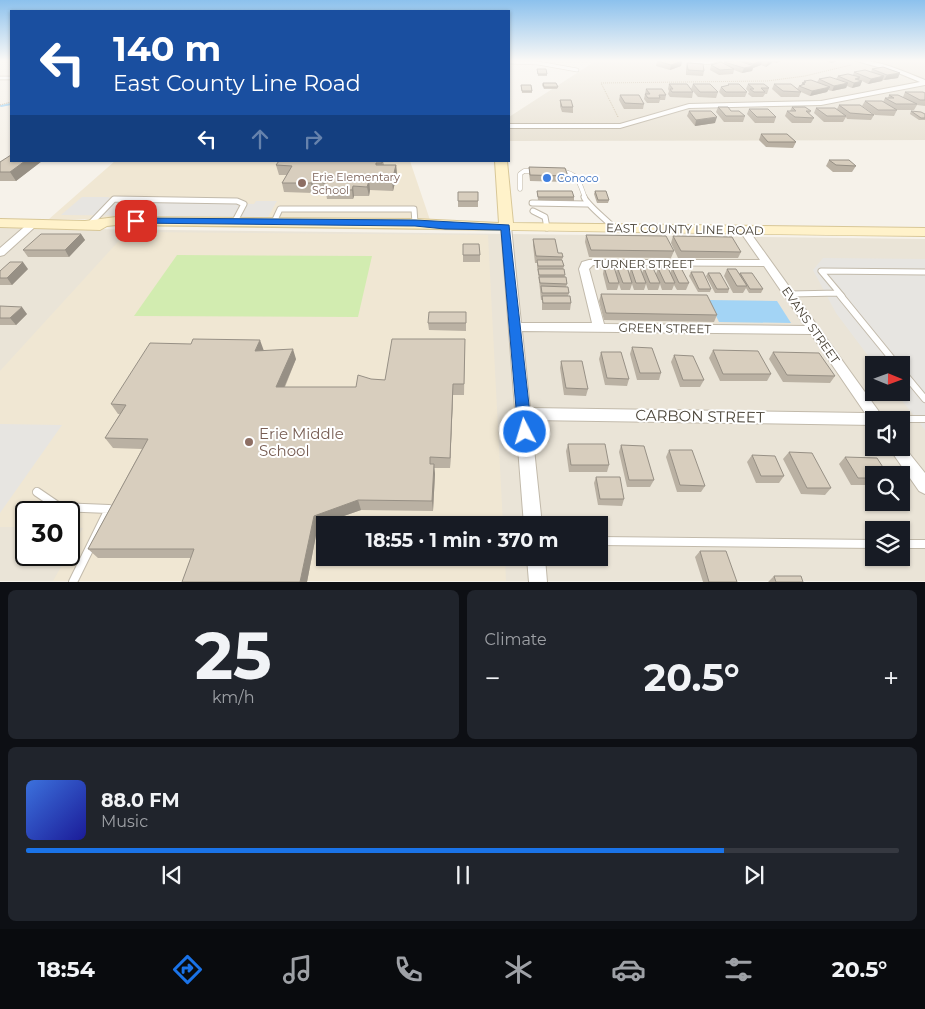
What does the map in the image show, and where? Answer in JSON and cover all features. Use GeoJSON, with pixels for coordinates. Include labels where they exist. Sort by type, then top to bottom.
{"type":"FeatureCollection","features":[{"type":"Feature","properties":{"kind":"main road"},"geometry":{"type":"LineString","coordinates":[[501,162],[506,227]]}},
{"type":"Feature","properties":{"kind":"main road","name":"EAST COUNTY LINE ROAD"},"geometry":{"type":"LineString","coordinates":[[0,223],[90,224],[116,221],[415,223],[445,226],[547,228],[925,232]]}},
{"type":"Feature","properties":{"kind":"main road","name":"EAST COUNTY LINE ROAD"},"geometry":{"type":"LineString","coordinates":[[90,224],[104,226],[415,229],[445,226]]}},
{"type":"Feature","properties":{"kind":"street"},"geometry":{"type":"LineString","coordinates":[[510,126],[620,126],[635,124],[684,107],[821,104],[901,87]]}},
{"type":"Feature","properties":{"kind":"street"},"geometry":{"type":"LineString","coordinates":[[0,253],[33,224]]}},
{"type":"Feature","properties":{"kind":"street"},"geometry":{"type":"LineString","coordinates":[[506,227],[532,516]]}},
{"type":"Feature","properties":{"kind":"street","name":"EVANS STREET"},"geometry":{"type":"LineString","coordinates":[[744,230],[872,411]]}},
{"type":"Feature","properties":{"kind":"street","name":"TURNER STREET"},"geometry":{"type":"LineString","coordinates":[[599,328],[584,269],[586,264],[593,262],[768,263]]}},
{"type":"Feature","properties":{"kind":"street","name":"GREEN STREET"},"geometry":{"type":"LineString","coordinates":[[515,327],[815,330]]}},
{"type":"Feature","properties":{"kind":"street","name":"CARBON STREET"},"geometry":{"type":"LineString","coordinates":[[524,414],[865,420]]}},
{"type":"Feature","properties":{"kind":"street"},"geometry":{"type":"LineString","coordinates":[[903,456],[925,486]]}},
{"type":"Feature","properties":{"kind":"street"},"geometry":{"type":"LineString","coordinates":[[537,566],[538,582]]}},
{"type":"Feature","properties":{"kind":"lane"},"geometry":{"type":"LineString","coordinates":[[520,189],[520,174],[524,171],[540,171]]}},
{"type":"Feature","properties":{"kind":"lane"},"geometry":{"type":"LineString","coordinates":[[556,171],[572,173],[577,178],[587,204]]}},
{"type":"Feature","properties":{"kind":"lane"},"geometry":{"type":"LineString","coordinates":[[90,224],[114,199],[238,201],[244,204],[235,222]]}},
{"type":"Feature","properties":{"kind":"lane"},"geometry":{"type":"LineString","coordinates":[[532,203],[587,204],[599,212],[614,228]]}},
{"type":"Feature","properties":{"kind":"lane"},"geometry":{"type":"LineString","coordinates":[[533,212],[545,217],[547,228]]}},
{"type":"Feature","properties":{"kind":"lane"},"geometry":{"type":"LineString","coordinates":[[890,356],[821,271],[925,272]]}},
{"type":"Feature","properties":{"kind":"lane"},"geometry":{"type":"LineString","coordinates":[[790,294],[839,293]]}},
{"type":"Feature","properties":{"kind":"lane"},"geometry":{"type":"LineString","coordinates":[[910,381],[925,399]]}},
{"type":"Feature","properties":{"kind":"lane"},"geometry":{"type":"LineString","coordinates":[[910,419],[925,419]]}},
{"type":"Feature","properties":{"kind":"lane"},"geometry":{"type":"LineString","coordinates":[[37,492],[59,507],[109,509],[73,582]]}},
{"type":"Feature","properties":{"kind":"lane"},"geometry":{"type":"LineString","coordinates":[[608,541],[865,544]]}},
{"type":"Feature","properties":{"kind":"lane"},"geometry":{"type":"LineString","coordinates":[[910,544],[925,544]]}},
{"type":"Feature","properties":{"kind":"path"},"geometry":{"type":"LineString","coordinates":[[603,87],[620,121]]}},
{"type":"Feature","properties":{"kind":"shaded area"},"geometry":{"type":"Polygon","coordinates":[[[555,87],[925,87],[925,140],[510,141],[510,116],[555,87]]]}},
{"type":"Feature","properties":{"kind":"shaded area"},"geometry":{"type":"Polygon","coordinates":[[[114,162],[410,162],[430,220],[49,219],[114,162]]]}},
{"type":"Feature","properties":{"kind":"shaded area"},"geometry":{"type":"Polygon","coordinates":[[[82,197],[108,197],[120,202],[254,204],[256,201],[277,201],[268,217],[61,215],[82,197]]]}},
{"type":"Feature","properties":{"kind":"shaded area"},"geometry":{"type":"Polygon","coordinates":[[[0,228],[925,239],[925,581],[0,581],[0,228]]]}},
{"type":"Feature","properties":{"kind":"shaded area","name":"Erie Middle School"},"geometry":{"type":"Polygon","coordinates":[[[127,232],[488,235],[503,516],[316,516],[316,566],[505,566],[506,581],[53,581],[61,566],[80,566],[80,533],[83,528],[80,528],[80,501],[15,501],[15,527],[0,527],[0,371],[127,232]]]}},
{"type":"Feature","properties":{"kind":"shaded area"},"geometry":{"type":"Polygon","coordinates":[[[823,258],[925,259],[925,430],[902,401],[910,401],[910,356],[868,356],[836,313],[813,270],[823,258]]]}},
{"type":"Feature","properties":{"kind":"shaded area"},"geometry":{"type":"Polygon","coordinates":[[[0,424],[62,425],[0,513],[0,424]]]}},
{"type":"Feature","properties":{"kind":"green space"},"geometry":{"type":"Polygon","coordinates":[[[177,255],[372,256],[358,317],[134,316],[177,255]]]}},
{"type":"Feature","properties":{"kind":"water"},"geometry":{"type":"Polygon","coordinates":[[[708,300],[777,301],[791,323],[719,322],[708,300]]]}},
{"type":"Feature","properties":{"kind":"building"},"geometry":{"type":"Polygon","coordinates":[[[521,87],[531,87],[532,91],[522,91],[521,87]]]}},
{"type":"Feature","properties":{"kind":"building"},"geometry":{"type":"Polygon","coordinates":[[[672,87],[689,87],[693,92],[672,92],[670,89],[673,89],[672,87]]]}},
{"type":"Feature","properties":{"kind":"building"},"geometry":{"type":"Polygon","coordinates":[[[696,87],[713,87],[718,92],[700,92],[696,87]]]}},
{"type":"Feature","properties":{"kind":"building"},"geometry":{"type":"Polygon","coordinates":[[[721,87],[742,87],[747,92],[726,92],[721,87]]]}},
{"type":"Feature","properties":{"kind":"building"},"geometry":{"type":"Polygon","coordinates":[[[752,87],[769,88],[761,88],[765,92],[754,92],[750,89],[754,89],[752,87]]]}},
{"type":"Feature","properties":{"kind":"building"},"geometry":{"type":"Polygon","coordinates":[[[778,87],[795,87],[801,92],[783,91],[778,87]]]}},
{"type":"Feature","properties":{"kind":"building"},"geometry":{"type":"Polygon","coordinates":[[[802,87],[829,87],[812,91],[802,87]]]}},
{"type":"Feature","properties":{"kind":"building"},"geometry":{"type":"Polygon","coordinates":[[[646,89],[662,89],[666,95],[659,95],[660,98],[648,98],[645,94],[650,94],[646,89]]]}},
{"type":"Feature","properties":{"kind":"building"},"geometry":{"type":"Polygon","coordinates":[[[905,92],[923,92],[925,93],[925,100],[920,100],[905,92]]]}},
{"type":"Feature","properties":{"kind":"building"},"geometry":{"type":"Polygon","coordinates":[[[620,95],[639,95],[644,104],[625,103],[620,95]]]}},
{"type":"Feature","properties":{"kind":"building"},"geometry":{"type":"Polygon","coordinates":[[[889,95],[898,95],[917,104],[896,104],[885,98],[894,98],[889,95]]]}},
{"type":"Feature","properties":{"kind":"building"},"geometry":{"type":"Polygon","coordinates":[[[560,100],[571,100],[573,107],[562,107],[560,100]]]}},
{"type":"Feature","properties":{"kind":"building"},"geometry":{"type":"Polygon","coordinates":[[[865,101],[882,101],[897,110],[878,110],[865,101]]]}},
{"type":"Feature","properties":{"kind":"building"},"geometry":{"type":"Polygon","coordinates":[[[839,105],[860,105],[874,115],[850,113],[839,105]]]}},
{"type":"Feature","properties":{"kind":"building"},"geometry":{"type":"Polygon","coordinates":[[[718,107],[728,107],[731,111],[739,111],[745,116],[726,116],[718,107]]]}},
{"type":"Feature","properties":{"kind":"building"},"geometry":{"type":"Polygon","coordinates":[[[792,107],[805,107],[811,111],[806,111],[814,118],[795,117],[787,111],[796,111],[792,107]]]}},
{"type":"Feature","properties":{"kind":"building"},"geometry":{"type":"Polygon","coordinates":[[[816,108],[835,108],[846,116],[827,116],[816,108]]]}},
{"type":"Feature","properties":{"kind":"building"},"geometry":{"type":"Polygon","coordinates":[[[749,109],[768,109],[776,117],[757,117],[749,109]]]}},
{"type":"Feature","properties":{"kind":"building"},"geometry":{"type":"Polygon","coordinates":[[[689,111],[711,111],[717,117],[696,120],[689,111]]]}},
{"type":"Feature","properties":{"kind":"building"},"geometry":{"type":"Polygon","coordinates":[[[911,111],[925,114],[925,118],[921,118],[911,111]]]}},
{"type":"Feature","properties":{"kind":"building"},"geometry":{"type":"Polygon","coordinates":[[[761,134],[787,134],[796,142],[768,142],[761,134]]]}},
{"type":"Feature","properties":{"kind":"building"},"geometry":{"type":"Polygon","coordinates":[[[10,156],[10,162],[24,162],[10,172],[0,172],[0,162],[10,156]]]}},
{"type":"Feature","properties":{"kind":"building"},"geometry":{"type":"Polygon","coordinates":[[[829,160],[849,160],[856,166],[836,165],[829,160]]]}},
{"type":"Feature","properties":{"kind":"building","name":"Erie Elementary School"},"geometry":{"type":"Polygon","coordinates":[[[278,162],[382,162],[376,163],[376,165],[396,165],[392,181],[369,181],[367,187],[353,186],[352,190],[325,189],[327,185],[319,181],[312,181],[311,183],[282,183],[292,166],[276,165],[278,162]]]}},
{"type":"Feature","properties":{"kind":"building"},"geometry":{"type":"Polygon","coordinates":[[[529,167],[565,168],[568,176],[530,175],[529,167]]]}},
{"type":"Feature","properties":{"kind":"building"},"geometry":{"type":"Polygon","coordinates":[[[537,191],[572,191],[574,197],[538,197],[537,191]]]}},
{"type":"Feature","properties":{"kind":"building"},"geometry":{"type":"Polygon","coordinates":[[[595,191],[606,191],[609,200],[598,200],[595,191]]]}},
{"type":"Feature","properties":{"kind":"building"},"geometry":{"type":"Polygon","coordinates":[[[458,192],[478,192],[478,201],[458,201],[458,192]]]}},
{"type":"Feature","properties":{"kind":"building"},"geometry":{"type":"Polygon","coordinates":[[[41,234],[81,234],[65,250],[23,250],[41,234]]]}},
{"type":"Feature","properties":{"kind":"building"},"geometry":{"type":"Polygon","coordinates":[[[586,235],[666,236],[674,251],[591,250],[586,235]]]}},
{"type":"Feature","properties":{"kind":"building"},"geometry":{"type":"Polygon","coordinates":[[[673,236],[732,237],[741,252],[681,251],[673,236]]]}},
{"type":"Feature","properties":{"kind":"building"},"geometry":{"type":"Polygon","coordinates":[[[533,239],[555,239],[558,253],[562,253],[563,257],[536,256],[533,239]]]}},
{"type":"Feature","properties":{"kind":"building"},"geometry":{"type":"Polygon","coordinates":[[[463,244],[479,244],[480,255],[463,255],[463,244]]]}},
{"type":"Feature","properties":{"kind":"building"},"geometry":{"type":"Polygon","coordinates":[[[537,260],[562,260],[564,266],[538,266],[537,260]]]}},
{"type":"Feature","properties":{"kind":"building"},"geometry":{"type":"Polygon","coordinates":[[[10,262],[23,262],[7,278],[0,278],[0,271],[10,262]]]}},
{"type":"Feature","properties":{"kind":"building"},"geometry":{"type":"Polygon","coordinates":[[[604,267],[614,267],[619,283],[609,283],[604,267]]]}},
{"type":"Feature","properties":{"kind":"building"},"geometry":{"type":"Polygon","coordinates":[[[617,267],[627,267],[632,283],[623,283],[617,267]]]}},
{"type":"Feature","properties":{"kind":"building"},"geometry":{"type":"Polygon","coordinates":[[[631,268],[640,268],[646,283],[636,283],[631,268]]]}},
{"type":"Feature","properties":{"kind":"building"},"geometry":{"type":"Polygon","coordinates":[[[644,268],[653,268],[660,283],[650,283],[644,268]]]}},
{"type":"Feature","properties":{"kind":"building"},"geometry":{"type":"Polygon","coordinates":[[[658,268],[668,268],[675,283],[665,283],[658,268]]]}},
{"type":"Feature","properties":{"kind":"building"},"geometry":{"type":"Polygon","coordinates":[[[672,268],[681,268],[689,283],[679,283],[672,268]]]}},
{"type":"Feature","properties":{"kind":"building"},"geometry":{"type":"Polygon","coordinates":[[[538,269],[564,269],[565,275],[539,275],[538,269]]]}},
{"type":"Feature","properties":{"kind":"building"},"geometry":{"type":"Polygon","coordinates":[[[727,269],[736,269],[747,286],[737,286],[727,269]]]}},
{"type":"Feature","properties":{"kind":"building"},"geometry":{"type":"Polygon","coordinates":[[[691,272],[703,272],[711,289],[699,289],[691,272]]]}},
{"type":"Feature","properties":{"kind":"building"},"geometry":{"type":"Polygon","coordinates":[[[708,273],[720,273],[729,289],[717,289],[708,273]]]}},
{"type":"Feature","properties":{"kind":"building"},"geometry":{"type":"Polygon","coordinates":[[[740,273],[752,273],[763,289],[750,289],[740,273]]]}},
{"type":"Feature","properties":{"kind":"building"},"geometry":{"type":"Polygon","coordinates":[[[539,277],[566,277],[567,284],[540,283],[539,277]]]}},
{"type":"Feature","properties":{"kind":"building"},"geometry":{"type":"Polygon","coordinates":[[[541,286],[568,287],[569,293],[542,293],[541,286]]]}},
{"type":"Feature","properties":{"kind":"building"},"geometry":{"type":"Polygon","coordinates":[[[601,294],[707,295],[717,315],[606,313],[601,294]]]}},
{"type":"Feature","properties":{"kind":"building"},"geometry":{"type":"Polygon","coordinates":[[[542,296],[570,296],[571,303],[543,303],[542,296]]]}},
{"type":"Feature","properties":{"kind":"building"},"geometry":{"type":"Polygon","coordinates":[[[0,306],[22,307],[10,318],[0,318],[0,306]]]}},
{"type":"Feature","properties":{"kind":"building"},"geometry":{"type":"Polygon","coordinates":[[[429,312],[466,312],[466,323],[428,323],[429,312]]]}},
{"type":"Feature","properties":{"kind":"building","name":"Erie Middle School"},"geometry":{"type":"Polygon","coordinates":[[[193,339],[260,340],[255,351],[293,349],[276,387],[356,387],[358,375],[371,379],[385,380],[392,339],[465,339],[464,384],[453,384],[450,458],[430,457],[430,464],[434,464],[432,501],[358,500],[314,516],[300,582],[182,582],[194,549],[88,549],[148,439],[105,438],[126,405],[111,404],[150,343],[191,344],[193,339]]]}},
{"type":"Feature","properties":{"kind":"building"},"geometry":{"type":"Polygon","coordinates":[[[632,347],[652,348],[661,373],[640,373],[632,347]]]}},
{"type":"Feature","properties":{"kind":"building"},"geometry":{"type":"Polygon","coordinates":[[[713,350],[758,351],[771,374],[723,374],[713,350]]]}},
{"type":"Feature","properties":{"kind":"building"},"geometry":{"type":"Polygon","coordinates":[[[601,352],[621,352],[629,379],[607,378],[601,352]]]}},
{"type":"Feature","properties":{"kind":"building"},"geometry":{"type":"Polygon","coordinates":[[[773,352],[819,353],[835,376],[787,375],[773,352]]]}},
{"type":"Feature","properties":{"kind":"building"},"geometry":{"type":"Polygon","coordinates":[[[674,355],[693,356],[704,380],[683,380],[674,355]]]}},
{"type":"Feature","properties":{"kind":"building"},"geometry":{"type":"Polygon","coordinates":[[[561,361],[582,361],[588,389],[566,388],[561,361]]]}},
{"type":"Feature","properties":{"kind":"building"},"geometry":{"type":"Polygon","coordinates":[[[568,444],[605,444],[609,465],[571,465],[568,444]]]}},
{"type":"Feature","properties":{"kind":"building"},"geometry":{"type":"Polygon","coordinates":[[[621,445],[644,446],[654,480],[629,480],[621,445]]]}},
{"type":"Feature","properties":{"kind":"building"},"geometry":{"type":"Polygon","coordinates":[[[669,450],[692,450],[705,486],[680,485],[669,450]]]}},
{"type":"Feature","properties":{"kind":"building"},"geometry":{"type":"Polygon","coordinates":[[[789,452],[812,453],[831,488],[807,488],[789,452]]]}},
{"type":"Feature","properties":{"kind":"building"},"geometry":{"type":"Polygon","coordinates":[[[752,455],[775,456],[784,476],[761,476],[752,455]]]}},
{"type":"Feature","properties":{"kind":"building"},"geometry":{"type":"Polygon","coordinates":[[[845,457],[877,458],[882,466],[865,466],[865,478],[858,478],[845,457]]]}},
{"type":"Feature","properties":{"kind":"building"},"geometry":{"type":"Polygon","coordinates":[[[596,477],[620,477],[624,499],[600,499],[596,477]]]}},
{"type":"Feature","properties":{"kind":"building"},"geometry":{"type":"Polygon","coordinates":[[[700,551],[726,551],[737,582],[709,582],[700,551]]]}},
{"type":"Feature","properties":{"kind":"building"},"geometry":{"type":"Polygon","coordinates":[[[774,576],[801,576],[803,582],[776,582],[774,576]]]}},
{"type":"Feature","properties":{"kind":"waterway"},"geometry":{"type":"LineString","coordinates":[[1,106],[10,104]]}},
{"type":"Feature","properties":{"kind":"place","name":"Conoco"},"geometry":{"type":"Point","coordinates":[547,178]}},
{"type":"Feature","properties":{"kind":"place","name":"Erie Elementary School"},"geometry":{"type":"Point","coordinates":[302,183]}},
{"type":"Feature","properties":{"kind":"place","name":"Erie Middle School"},"geometry":{"type":"Point","coordinates":[249,442]}},
{"type":"Feature","properties":{"kind":"route"},"geometry":{"type":"LineString","coordinates":[[136,221],[415,223],[445,226],[506,227],[525,432]]}}]}
